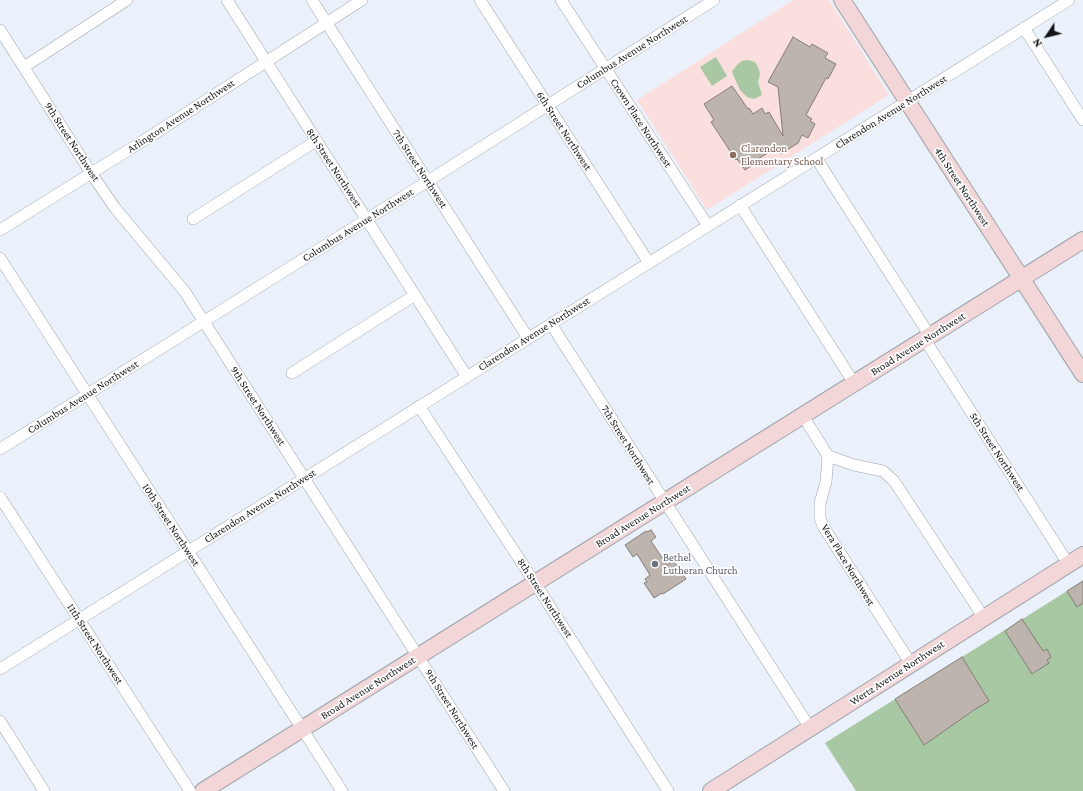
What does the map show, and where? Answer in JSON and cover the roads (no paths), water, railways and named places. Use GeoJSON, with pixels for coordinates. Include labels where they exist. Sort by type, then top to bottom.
{"type":"FeatureCollection","features":[{"type":"Feature","properties":{"kind":"street"},"geometry":{"type":"LineString","coordinates":[[24,67],[127,0]]}},
{"type":"Feature","properties":{"kind":"street","name":"8th Street Northwest"},"geometry":{"type":"LineString","coordinates":[[227,0],[467,377]]}},
{"type":"Feature","properties":{"kind":"street","name":"7th Street Northwest"},"geometry":{"type":"LineString","coordinates":[[312,0],[528,338]]}},
{"type":"Feature","properties":{"kind":"street","name":"Arlington Avenue Northwest"},"geometry":{"type":"LineString","coordinates":[[0,230],[362,0]]}},
{"type":"Feature","properties":{"kind":"street","name":"6th Street Northwest"},"geometry":{"type":"LineString","coordinates":[[480,0],[649,263]]}},
{"type":"Feature","properties":{"kind":"street","name":"Columbus Avenue Northwest"},"geometry":{"type":"LineString","coordinates":[[0,449],[714,0]]}},
{"type":"Feature","properties":{"kind":"street","name":"4th Street Northwest"},"geometry":{"type":"LineString","coordinates":[[842,0],[1083,374]]}},
{"type":"Feature","properties":{"kind":"street","name":"Clarendon Avenue Northwest"},"geometry":{"type":"LineString","coordinates":[[0,669],[1069,0]]}},
{"type":"Feature","properties":{"kind":"street","name":"Crown Place Northwest"},"geometry":{"type":"LineString","coordinates":[[565,1],[605,69],[708,226]]}},
{"type":"Feature","properties":{"kind":"street"},"geometry":{"type":"LineString","coordinates":[[1024,28],[1083,120]]}},
{"type":"Feature","properties":{"kind":"street","name":"9th Street Northwest"},"geometry":{"type":"LineString","coordinates":[[0,30],[115,208],[185,292],[504,791]]}},
{"type":"Feature","properties":{"kind":"street"},"geometry":{"type":"LineString","coordinates":[[193,218],[316,141]]}},
{"type":"Feature","properties":{"kind":"street","name":"5th Street Northwest"},"geometry":{"type":"LineString","coordinates":[[816,158],[1068,565]]}},
{"type":"Feature","properties":{"kind":"street"},"geometry":{"type":"LineString","coordinates":[[740,206],[854,383]]}},
{"type":"Feature","properties":{"kind":"street","name":"Broad Avenue Northwest"},"geometry":{"type":"LineString","coordinates":[[203,791],[1083,240]]}},
{"type":"Feature","properties":{"kind":"street","name":"10th Street Northwest"},"geometry":{"type":"LineString","coordinates":[[0,258],[342,791]]}},
{"type":"Feature","properties":{"kind":"street"},"geometry":{"type":"LineString","coordinates":[[292,373],[416,295]]}},
{"type":"Feature","properties":{"kind":"street","name":"7th Street Northwest"},"geometry":{"type":"LineString","coordinates":[[551,324],[664,503],[810,728]]}},
{"type":"Feature","properties":{"kind":"street","name":"8th Street Northwest"},"geometry":{"type":"LineString","coordinates":[[419,406],[535,583],[668,791]]}},
{"type":"Feature","properties":{"kind":"street"},"geometry":{"type":"LineString","coordinates":[[803,416],[828,456],[854,465],[882,471],[894,480],[984,618]]}},
{"type":"Feature","properties":{"kind":"street","name":"Vera Place Northwest"},"geometry":{"type":"LineString","coordinates":[[828,456],[826,482],[820,503],[820,518],[823,526],[911,664]]}},
{"type":"Feature","properties":{"kind":"street","name":"11th Street Northwest"},"geometry":{"type":"LineString","coordinates":[[0,497],[190,791]]}},
{"type":"Feature","properties":{"kind":"street","name":"Wertz Avenue Northwest"},"geometry":{"type":"LineString","coordinates":[[710,791],[1083,555]]}},
{"type":"Feature","properties":{"kind":"street"},"geometry":{"type":"LineString","coordinates":[[0,721],[44,791]]}},
{"type":"Feature","properties":{"kind":"place","name":"Clarendon Elementary School"},"geometry":{"type":"Point","coordinates":[733,155]}},
{"type":"Feature","properties":{"kind":"place","name":"Bethel Lutheran Church"},"geometry":{"type":"Point","coordinates":[655,564]}}]}
